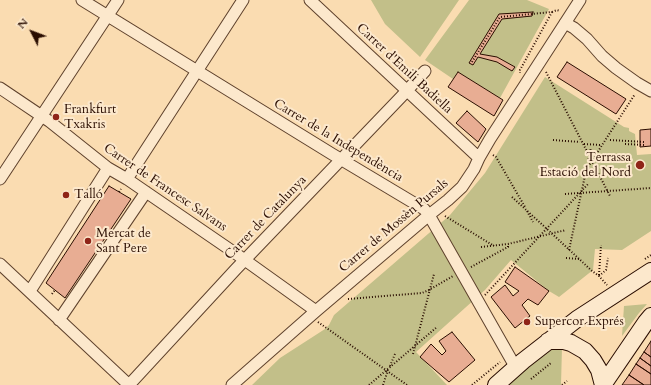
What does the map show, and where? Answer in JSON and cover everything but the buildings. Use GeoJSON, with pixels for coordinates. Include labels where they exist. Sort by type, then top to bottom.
{"type":"FeatureCollection","features":[{"type":"Feature","properties":{"kind":"street","name":"Carrer de la Independència"},"geometry":{"type":"LineString","coordinates":[[82,0],[424,209],[516,368]]}},
{"type":"Feature","properties":{"kind":"street"},"geometry":{"type":"LineString","coordinates":[[0,179],[118,0]]}},
{"type":"Feature","properties":{"kind":"street"},"geometry":{"type":"LineString","coordinates":[[127,179],[243,0]]}},
{"type":"Feature","properties":{"kind":"street","name":"Carrer d'Emili Badiella"},"geometry":{"type":"LineString","coordinates":[[310,0],[479,158]]}},
{"type":"Feature","properties":{"kind":"street","name":"Carrer de Mossèn Pursals"},"geometry":{"type":"LineString","coordinates":[[232,385],[316,316],[428,215],[462,187],[474,169],[494,132],[580,0]]}},
{"type":"Feature","properties":{"kind":"street"},"geometry":{"type":"LineString","coordinates":[[565,23],[574,28],[587,39],[602,56],[616,68],[651,91]]}},
{"type":"Feature","properties":{"kind":"street","name":"Carrer de Catalunya"},"geometry":{"type":"LineString","coordinates":[[129,385],[245,260],[425,71]]}},
{"type":"Feature","properties":{"kind":"street","name":"Carrer de Francesc Salvans"},"geometry":{"type":"LineString","coordinates":[[0,88],[41,116],[108,168],[127,179],[245,260],[316,316]]}},
{"type":"Feature","properties":{"kind":"street"},"geometry":{"type":"LineString","coordinates":[[30,291],[108,168]]}},
{"type":"Feature","properties":{"kind":"street"},"geometry":{"type":"LineString","coordinates":[[59,320],[146,192]]}},
{"type":"Feature","properties":{"kind":"street"},"geometry":{"type":"LineString","coordinates":[[0,264],[129,385]]}},
{"type":"Feature","properties":{"kind":"street"},"geometry":{"type":"LineString","coordinates":[[496,385],[548,341],[595,306],[651,271]]}},
{"type":"Feature","properties":{"kind":"street"},"geometry":{"type":"LineString","coordinates":[[603,385],[651,316]]}},
{"type":"Feature","properties":{"kind":"street"},"geometry":{"type":"LineString","coordinates":[[548,341],[571,343],[585,351],[599,370],[603,385]]}},
{"type":"Feature","properties":{"kind":"path"},"geometry":{"type":"LineString","coordinates":[[472,62],[500,17],[552,12],[557,10]]}},
{"type":"Feature","properties":{"kind":"path"},"geometry":{"type":"LineString","coordinates":[[520,75],[520,70],[552,12]]}},
{"type":"Feature","properties":{"kind":"path"},"geometry":{"type":"LineString","coordinates":[[544,70],[610,196]]}},
{"type":"Feature","properties":{"kind":"path"},"geometry":{"type":"LineString","coordinates":[[587,168],[635,93]]}},
{"type":"Feature","properties":{"kind":"path"},"geometry":{"type":"LineString","coordinates":[[553,140],[580,142]]}},
{"type":"Feature","properties":{"kind":"path"},"geometry":{"type":"LineString","coordinates":[[610,140],[645,142]]}},
{"type":"Feature","properties":{"kind":"path"},"geometry":{"type":"LineString","coordinates":[[584,144],[601,145]]}},
{"type":"Feature","properties":{"kind":"path"},"geometry":{"type":"LineString","coordinates":[[625,144],[645,145]]}},
{"type":"Feature","properties":{"kind":"path"},"geometry":{"type":"LineString","coordinates":[[569,250],[591,148]]}},
{"type":"Feature","properties":{"kind":"path"},"geometry":{"type":"LineString","coordinates":[[491,154],[496,157],[533,222]]}},
{"type":"Feature","properties":{"kind":"path"},"geometry":{"type":"LineString","coordinates":[[484,296],[588,184]]}},
{"type":"Feature","properties":{"kind":"path"},"geometry":{"type":"LineString","coordinates":[[565,194],[651,188]]}},
{"type":"Feature","properties":{"kind":"path"},"geometry":{"type":"LineString","coordinates":[[512,197],[592,272],[599,276],[609,287]]}},
{"type":"Feature","properties":{"kind":"path"},"geometry":{"type":"LineString","coordinates":[[441,214],[494,246]]}},
{"type":"Feature","properties":{"kind":"path"},"geometry":{"type":"LineString","coordinates":[[481,247],[508,244],[566,230]]}},
{"type":"Feature","properties":{"kind":"path"},"geometry":{"type":"LineString","coordinates":[[348,299],[422,293],[508,247],[508,244]]}},
{"type":"Feature","properties":{"kind":"path"},"geometry":{"type":"LineString","coordinates":[[599,276],[601,245]]}},
{"type":"Feature","properties":{"kind":"path"},"geometry":{"type":"LineString","coordinates":[[566,258],[579,260]]}},
{"type":"Feature","properties":{"kind":"path"},"geometry":{"type":"LineString","coordinates":[[599,276],[606,270],[608,258]]}},
{"type":"Feature","properties":{"kind":"path"},"geometry":{"type":"LineString","coordinates":[[413,354],[434,274]]}},
{"type":"Feature","properties":{"kind":"path"},"geometry":{"type":"LineString","coordinates":[[52,294],[55,290]]}},
{"type":"Feature","properties":{"kind":"path"},"geometry":{"type":"LineString","coordinates":[[316,316],[407,385]]}},
{"type":"Feature","properties":{"kind":"path"},"geometry":{"type":"LineString","coordinates":[[389,367],[437,327]]}},
{"type":"Feature","properties":{"kind":"path"},"geometry":{"type":"LineString","coordinates":[[383,385],[387,371],[395,354]]}},
{"type":"Feature","properties":{"kind":"path"},"geometry":{"type":"LineString","coordinates":[[531,379],[550,363]]}},
{"type":"Feature","properties":{"kind":"path"},"geometry":{"type":"LineString","coordinates":[[368,385],[387,371]]}},
{"type":"Feature","properties":{"kind":"path"},"geometry":{"type":"LineString","coordinates":[[562,385],[567,381]]}},
{"type":"Feature","properties":{"kind":"shaded area"},"geometry":{"type":"Polygon","coordinates":[[[371,0],[459,0],[420,57],[385,24],[371,0]]]}},
{"type":"Feature","properties":{"kind":"shaded area"},"geometry":{"type":"Polygon","coordinates":[[[469,0],[527,0],[549,9],[500,98],[458,72],[453,79],[425,60],[469,0]]]}},
{"type":"Feature","properties":{"kind":"shaded area"},"geometry":{"type":"Polygon","coordinates":[[[545,77],[624,127],[629,128],[629,131],[635,134],[637,155],[651,154],[651,231],[622,250],[595,249],[593,270],[559,297],[549,291],[511,260],[485,290],[416,352],[447,385],[252,385],[280,358],[325,329],[329,325],[334,315],[450,215],[485,173],[545,77]]]}},
{"type":"Feature","properties":{"kind":"shaded area"},"geometry":{"type":"Polygon","coordinates":[[[647,304],[639,313],[622,336],[624,306],[647,304]]]}},
{"type":"Feature","properties":{"kind":"shaded area"},"geometry":{"type":"Polygon","coordinates":[[[562,347],[561,385],[506,385],[552,348],[562,347]]]}},
{"type":"Feature","properties":{"kind":"place","name":"Frankfurt Txakris"},"geometry":{"type":"Point","coordinates":[56,117]}},
{"type":"Feature","properties":{"kind":"place","name":"Terrassa Estació del Nord"},"geometry":{"type":"Point","coordinates":[640,165]}},
{"type":"Feature","properties":{"kind":"place","name":"Talló"},"geometry":{"type":"Point","coordinates":[66,195]}},
{"type":"Feature","properties":{"kind":"place","name":"Mercat de Sant Pere"},"geometry":{"type":"Point","coordinates":[88,241]}},
{"type":"Feature","properties":{"kind":"place","name":"Supercor Exprés"},"geometry":{"type":"Point","coordinates":[527,322]}}]}
